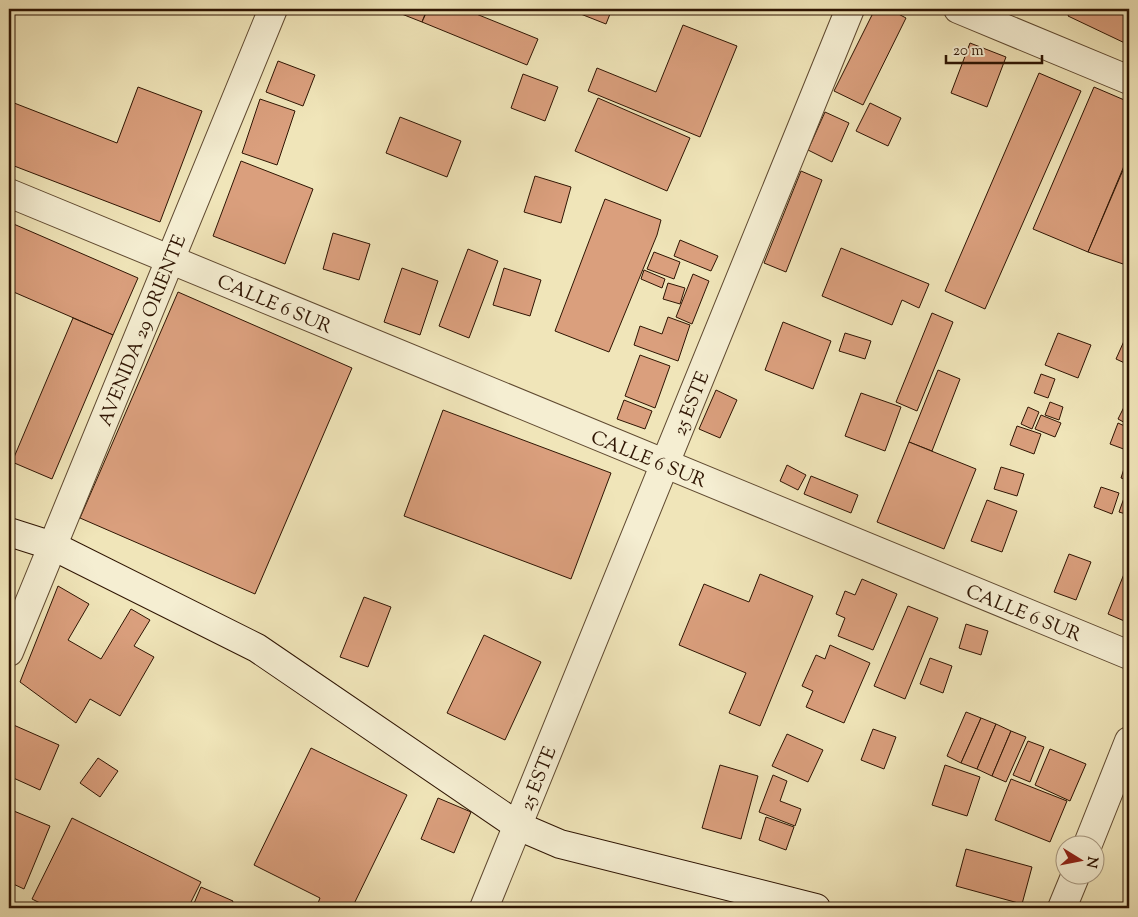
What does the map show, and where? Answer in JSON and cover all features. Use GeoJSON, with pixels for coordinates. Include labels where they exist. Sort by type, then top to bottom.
{"type":"FeatureCollection","features":[{"type":"Feature","properties":{"kind":"street","name":"AVENIDA 29 ORIENTE"},"geometry":{"type":"LineString","coordinates":[[9,652],[273,9]]}},
{"type":"Feature","properties":{"kind":"street","name":"25 ESTE"},"geometry":{"type":"LineString","coordinates":[[484,908],[850,9]]}},
{"type":"Feature","properties":{"kind":"street"},"geometry":{"type":"LineString","coordinates":[[958,9],[1129,80]]}},
{"type":"Feature","properties":{"kind":"street","name":"CALLE 6 SUR"},"geometry":{"type":"LineString","coordinates":[[9,193],[1129,655]]}},
{"type":"Feature","properties":{"kind":"street"},"geometry":{"type":"LineString","coordinates":[[9,532],[52,546],[257,648],[518,826],[560,844],[816,908]]}},
{"type":"Feature","properties":{"kind":"street"},"geometry":{"type":"LineString","coordinates":[[1092,834],[1129,741]]}},
{"type":"Feature","properties":{"kind":"street"},"geometry":{"type":"LineString","coordinates":[[1062,908],[1072,884]]}},
{"type":"Feature","properties":{"kind":"building"},"geometry":{"type":"Polygon","coordinates":[[[389,9],[427,9],[422,22],[389,9]]]}},
{"type":"Feature","properties":{"kind":"building"},"geometry":{"type":"Polygon","coordinates":[[[428,9],[464,9],[538,39],[527,65],[422,22],[428,9]]]}},
{"type":"Feature","properties":{"kind":"building"},"geometry":{"type":"Polygon","coordinates":[[[568,9],[612,9],[606,24],[568,9]]]}},
{"type":"Feature","properties":{"kind":"building"},"geometry":{"type":"Polygon","coordinates":[[[875,9],[889,9],[906,18],[863,105],[834,91],[875,9]]]}},
{"type":"Feature","properties":{"kind":"building"},"geometry":{"type":"Polygon","coordinates":[[[1071,9],[1129,9],[1129,45],[1068,16],[1071,9]]]}},
{"type":"Feature","properties":{"kind":"building"},"geometry":{"type":"Polygon","coordinates":[[[683,25],[737,46],[700,137],[588,91],[597,68],[656,92],[683,25]]]}},
{"type":"Feature","properties":{"kind":"building"},"geometry":{"type":"Polygon","coordinates":[[[970,43],[1006,57],[987,107],[951,93],[970,43]]]}},
{"type":"Feature","properties":{"kind":"building"},"geometry":{"type":"Polygon","coordinates":[[[278,61],[315,75],[303,106],[266,92],[278,61]]]}},
{"type":"Feature","properties":{"kind":"building"},"geometry":{"type":"Polygon","coordinates":[[[1039,73],[1081,91],[985,309],[945,291],[1039,73]]]}},
{"type":"Feature","properties":{"kind":"building"},"geometry":{"type":"Polygon","coordinates":[[[523,74],[558,87],[545,121],[511,108],[523,74]]]}},
{"type":"Feature","properties":{"kind":"building"},"geometry":{"type":"Polygon","coordinates":[[[138,87],[202,111],[160,222],[9,164],[9,101],[117,143],[138,87]]]}},
{"type":"Feature","properties":{"kind":"building"},"geometry":{"type":"Polygon","coordinates":[[[1094,87],[1129,102],[1129,154],[1088,252],[1033,229],[1094,87]]]}},
{"type":"Feature","properties":{"kind":"building"},"geometry":{"type":"Polygon","coordinates":[[[598,98],[690,138],[667,191],[575,151],[598,98]]]}},
{"type":"Feature","properties":{"kind":"building"},"geometry":{"type":"Polygon","coordinates":[[[260,99],[295,111],[277,165],[242,153],[260,99]]]}},
{"type":"Feature","properties":{"kind":"building"},"geometry":{"type":"Polygon","coordinates":[[[870,103],[901,118],[888,146],[856,131],[870,103]]]}},
{"type":"Feature","properties":{"kind":"building"},"geometry":{"type":"Polygon","coordinates":[[[825,112],[849,123],[832,162],[808,150],[825,112]]]}},
{"type":"Feature","properties":{"kind":"building"},"geometry":{"type":"Polygon","coordinates":[[[400,117],[461,141],[447,177],[386,153],[400,117]]]}},
{"type":"Feature","properties":{"kind":"building"},"geometry":{"type":"Polygon","coordinates":[[[1129,156],[1129,266],[1088,252],[1129,156]]]}},
{"type":"Feature","properties":{"kind":"building"},"geometry":{"type":"Polygon","coordinates":[[[241,161],[313,189],[285,264],[213,236],[241,161]]]}},
{"type":"Feature","properties":{"kind":"building"},"geometry":{"type":"Polygon","coordinates":[[[801,171],[822,180],[786,272],[764,263],[801,171]]]}},
{"type":"Feature","properties":{"kind":"building"},"geometry":{"type":"Polygon","coordinates":[[[535,176],[571,187],[561,223],[524,212],[535,176]]]}},
{"type":"Feature","properties":{"kind":"building"},"geometry":{"type":"Polygon","coordinates":[[[605,199],[661,220],[657,235],[609,352],[555,331],[605,199]]]}},
{"type":"Feature","properties":{"kind":"building"},"geometry":{"type":"Polygon","coordinates":[[[9,222],[138,278],[113,335],[9,290],[9,222]]]}},
{"type":"Feature","properties":{"kind":"building"},"geometry":{"type":"Polygon","coordinates":[[[333,233],[370,244],[359,280],[323,269],[333,233]]]}},
{"type":"Feature","properties":{"kind":"building"},"geometry":{"type":"Polygon","coordinates":[[[680,240],[718,256],[711,271],[674,256],[680,240]]]}},
{"type":"Feature","properties":{"kind":"building"},"geometry":{"type":"Polygon","coordinates":[[[841,248],[929,284],[919,308],[902,300],[892,325],[822,296],[841,248]]]}},
{"type":"Feature","properties":{"kind":"building"},"geometry":{"type":"Polygon","coordinates":[[[468,249],[498,261],[469,338],[439,326],[468,249]]]}},
{"type":"Feature","properties":{"kind":"building"},"geometry":{"type":"Polygon","coordinates":[[[654,252],[680,262],[674,279],[647,269],[654,252]]]}},
{"type":"Feature","properties":{"kind":"building"},"geometry":{"type":"Polygon","coordinates":[[[402,268],[438,281],[420,335],[384,322],[402,268]]]}},
{"type":"Feature","properties":{"kind":"building"},"geometry":{"type":"Polygon","coordinates":[[[504,268],[541,280],[530,316],[493,305],[504,268]]]}},
{"type":"Feature","properties":{"kind":"building"},"geometry":{"type":"Polygon","coordinates":[[[644,270],[665,279],[662,288],[641,279],[644,270]]]}},
{"type":"Feature","properties":{"kind":"building"},"geometry":{"type":"Polygon","coordinates":[[[693,274],[709,281],[692,324],[676,317],[693,274]]]}},
{"type":"Feature","properties":{"kind":"building"},"geometry":{"type":"Polygon","coordinates":[[[668,283],[685,288],[680,304],[663,299],[668,283]]]}},
{"type":"Feature","properties":{"kind":"building"},"geometry":{"type":"Polygon","coordinates":[[[178,292],[352,368],[255,594],[80,518],[178,292]]]}},
{"type":"Feature","properties":{"kind":"building"},"geometry":{"type":"Polygon","coordinates":[[[932,313],[953,322],[917,411],[896,402],[932,313]]]}},
{"type":"Feature","properties":{"kind":"building"},"geometry":{"type":"Polygon","coordinates":[[[668,317],[690,325],[678,361],[634,345],[640,326],[662,334],[668,317]]]}},
{"type":"Feature","properties":{"kind":"building"},"geometry":{"type":"Polygon","coordinates":[[[73,318],[113,335],[52,479],[12,462],[73,318]]]}},
{"type":"Feature","properties":{"kind":"building"},"geometry":{"type":"Polygon","coordinates":[[[783,322],[831,341],[813,389],[765,370],[783,322]]]}},
{"type":"Feature","properties":{"kind":"building"},"geometry":{"type":"Polygon","coordinates":[[[845,333],[871,341],[865,359],[839,351],[845,333]]]}},
{"type":"Feature","properties":{"kind":"building"},"geometry":{"type":"Polygon","coordinates":[[[1058,333],[1091,345],[1078,378],[1045,365],[1058,333]]]}},
{"type":"Feature","properties":{"kind":"building"},"geometry":{"type":"Polygon","coordinates":[[[1129,333],[1129,365],[1116,359],[1129,333]]]}},
{"type":"Feature","properties":{"kind":"building"},"geometry":{"type":"Polygon","coordinates":[[[640,355],[670,366],[655,408],[625,396],[640,355]]]}},
{"type":"Feature","properties":{"kind":"building"},"geometry":{"type":"Polygon","coordinates":[[[938,370],[960,379],[932,451],[909,442],[938,370]]]}},
{"type":"Feature","properties":{"kind":"building"},"geometry":{"type":"Polygon","coordinates":[[[1041,374],[1055,379],[1048,398],[1034,393],[1041,374]]]}},
{"type":"Feature","properties":{"kind":"building"},"geometry":{"type":"Polygon","coordinates":[[[716,390],[737,400],[720,438],[699,429],[716,390]]]}},
{"type":"Feature","properties":{"kind":"building"},"geometry":{"type":"Polygon","coordinates":[[[861,393],[901,407],[885,451],[845,436],[861,393]]]}},
{"type":"Feature","properties":{"kind":"building"},"geometry":{"type":"Polygon","coordinates":[[[624,400],[652,411],[645,429],[617,419],[624,400]]]}},
{"type":"Feature","properties":{"kind":"building"},"geometry":{"type":"Polygon","coordinates":[[[1050,402],[1063,407],[1059,420],[1045,415],[1050,402]]]}},
{"type":"Feature","properties":{"kind":"building"},"geometry":{"type":"Polygon","coordinates":[[[1126,403],[1129,405],[1129,425],[1118,419],[1126,403]]]}},
{"type":"Feature","properties":{"kind":"building"},"geometry":{"type":"Polygon","coordinates":[[[1028,407],[1039,412],[1032,429],[1021,424],[1028,407]]]}},
{"type":"Feature","properties":{"kind":"building"},"geometry":{"type":"Polygon","coordinates":[[[443,410],[611,473],[571,579],[404,516],[443,410]]]}},
{"type":"Feature","properties":{"kind":"building"},"geometry":{"type":"Polygon","coordinates":[[[1041,415],[1061,423],[1055,437],[1035,429],[1041,415]]]}},
{"type":"Feature","properties":{"kind":"building"},"geometry":{"type":"Polygon","coordinates":[[[1118,423],[1129,428],[1129,451],[1110,444],[1118,423]]]}},
{"type":"Feature","properties":{"kind":"building"},"geometry":{"type":"Polygon","coordinates":[[[1017,426],[1041,434],[1034,454],[1010,445],[1017,426]]]}},
{"type":"Feature","properties":{"kind":"building"},"geometry":{"type":"Polygon","coordinates":[[[909,442],[976,469],[944,549],[877,522],[909,442]]]}},
{"type":"Feature","properties":{"kind":"building"},"geometry":{"type":"Polygon","coordinates":[[[1129,453],[1129,480],[1121,478],[1129,453]]]}},
{"type":"Feature","properties":{"kind":"building"},"geometry":{"type":"Polygon","coordinates":[[[787,465],[806,475],[798,490],[780,481],[787,465]]]}},
{"type":"Feature","properties":{"kind":"building"},"geometry":{"type":"Polygon","coordinates":[[[1001,467],[1024,474],[1017,496],[994,489],[1001,467]]]}},
{"type":"Feature","properties":{"kind":"building"},"geometry":{"type":"Polygon","coordinates":[[[811,476],[858,495],[851,513],[804,494],[811,476]]]}},
{"type":"Feature","properties":{"kind":"building"},"geometry":{"type":"Polygon","coordinates":[[[1101,487],[1119,493],[1112,514],[1094,507],[1101,487]]]}},
{"type":"Feature","properties":{"kind":"building"},"geometry":{"type":"Polygon","coordinates":[[[1124,498],[1129,499],[1129,515],[1119,512],[1124,498]]]}},
{"type":"Feature","properties":{"kind":"building"},"geometry":{"type":"Polygon","coordinates":[[[987,500],[1017,511],[1002,552],[971,541],[987,500]]]}},
{"type":"Feature","properties":{"kind":"building"},"geometry":{"type":"Polygon","coordinates":[[[1069,554],[1091,562],[1076,600],[1054,592],[1069,554]]]}},
{"type":"Feature","properties":{"kind":"building"},"geometry":{"type":"Polygon","coordinates":[[[760,574],[813,596],[760,726],[729,713],[746,673],[679,645],[704,584],[749,602],[760,574]]]}},
{"type":"Feature","properties":{"kind":"building"},"geometry":{"type":"Polygon","coordinates":[[[1124,574],[1129,576],[1129,623],[1108,614],[1124,574]]]}},
{"type":"Feature","properties":{"kind":"building"},"geometry":{"type":"Polygon","coordinates":[[[862,579],[897,594],[873,650],[838,636],[845,618],[836,614],[845,591],[855,595],[862,579]]]}},
{"type":"Feature","properties":{"kind":"building"},"geometry":{"type":"Polygon","coordinates":[[[58,586],[89,604],[68,640],[101,659],[131,609],[150,620],[134,646],[154,657],[120,716],[90,699],[76,723],[20,682],[58,586]]]}},
{"type":"Feature","properties":{"kind":"building"},"geometry":{"type":"Polygon","coordinates":[[[364,597],[391,607],[368,667],[340,657],[364,597]]]}},
{"type":"Feature","properties":{"kind":"building"},"geometry":{"type":"Polygon","coordinates":[[[908,606],[938,618],[905,699],[874,686],[908,606]]]}},
{"type":"Feature","properties":{"kind":"building"},"geometry":{"type":"Polygon","coordinates":[[[966,624],[988,631],[981,655],[959,648],[966,624]]]}},
{"type":"Feature","properties":{"kind":"building"},"geometry":{"type":"Polygon","coordinates":[[[484,635],[541,662],[505,740],[447,713],[484,635]]]}},
{"type":"Feature","properties":{"kind":"building"},"geometry":{"type":"Polygon","coordinates":[[[830,645],[870,663],[844,723],[806,707],[813,691],[802,686],[816,655],[825,659],[830,645]]]}},
{"type":"Feature","properties":{"kind":"building"},"geometry":{"type":"Polygon","coordinates":[[[930,658],[952,666],[943,693],[920,684],[930,658]]]}},
{"type":"Feature","properties":{"kind":"building"},"geometry":{"type":"Polygon","coordinates":[[[966,712],[981,718],[961,763],[947,756],[966,712]]]}},
{"type":"Feature","properties":{"kind":"building"},"geometry":{"type":"Polygon","coordinates":[[[981,718],[996,724],[977,769],[961,763],[981,718]]]}},
{"type":"Feature","properties":{"kind":"building"},"geometry":{"type":"Polygon","coordinates":[[[9,723],[59,745],[40,790],[9,776],[9,723]]]}},
{"type":"Feature","properties":{"kind":"building"},"geometry":{"type":"Polygon","coordinates":[[[996,724],[1011,731],[992,776],[977,769],[996,724]]]}},
{"type":"Feature","properties":{"kind":"building"},"geometry":{"type":"Polygon","coordinates":[[[873,729],[896,737],[884,769],[861,760],[873,729]]]}},
{"type":"Feature","properties":{"kind":"building"},"geometry":{"type":"Polygon","coordinates":[[[1011,731],[1026,737],[1006,782],[992,776],[1011,731]]]}},
{"type":"Feature","properties":{"kind":"building"},"geometry":{"type":"Polygon","coordinates":[[[787,734],[823,750],[808,782],[772,766],[787,734]]]}},
{"type":"Feature","properties":{"kind":"building"},"geometry":{"type":"Polygon","coordinates":[[[1028,741],[1044,747],[1030,782],[1013,775],[1028,741]]]}},
{"type":"Feature","properties":{"kind":"building"},"geometry":{"type":"Polygon","coordinates":[[[311,748],[407,795],[352,908],[316,908],[320,898],[254,865],[311,748]]]}},
{"type":"Feature","properties":{"kind":"building"},"geometry":{"type":"Polygon","coordinates":[[[1050,749],[1086,764],[1070,801],[1035,785],[1050,749]]]}},
{"type":"Feature","properties":{"kind":"building"},"geometry":{"type":"Polygon","coordinates":[[[98,758],[118,771],[100,797],[80,783],[98,758]]]}},
{"type":"Feature","properties":{"kind":"building"},"geometry":{"type":"Polygon","coordinates":[[[720,765],[758,776],[741,839],[702,828],[720,765]]]}},
{"type":"Feature","properties":{"kind":"building"},"geometry":{"type":"Polygon","coordinates":[[[945,765],[980,777],[967,816],[932,805],[945,765]]]}},
{"type":"Feature","properties":{"kind":"building"},"geometry":{"type":"Polygon","coordinates":[[[773,775],[787,781],[780,801],[801,809],[795,826],[759,812],[773,775]]]}},
{"type":"Feature","properties":{"kind":"building"},"geometry":{"type":"Polygon","coordinates":[[[1011,779],[1067,801],[1050,842],[995,820],[1011,779]]]}},
{"type":"Feature","properties":{"kind":"building"},"geometry":{"type":"Polygon","coordinates":[[[438,798],[471,812],[454,853],[421,839],[438,798]]]}},
{"type":"Feature","properties":{"kind":"building"},"geometry":{"type":"Polygon","coordinates":[[[9,809],[50,826],[24,889],[9,882],[9,809]]]}},
{"type":"Feature","properties":{"kind":"building"},"geometry":{"type":"Polygon","coordinates":[[[766,817],[794,827],[786,850],[759,840],[766,817]]]}},
{"type":"Feature","properties":{"kind":"building"},"geometry":{"type":"Polygon","coordinates":[[[72,818],[201,882],[188,908],[50,908],[32,899],[72,818]]]}},
{"type":"Feature","properties":{"kind":"building"},"geometry":{"type":"Polygon","coordinates":[[[966,849],[1032,867],[1022,904],[956,886],[966,849]]]}},
{"type":"Feature","properties":{"kind":"building"},"geometry":{"type":"Polygon","coordinates":[[[201,887],[233,901],[230,908],[192,908],[201,887]]]}}]}
